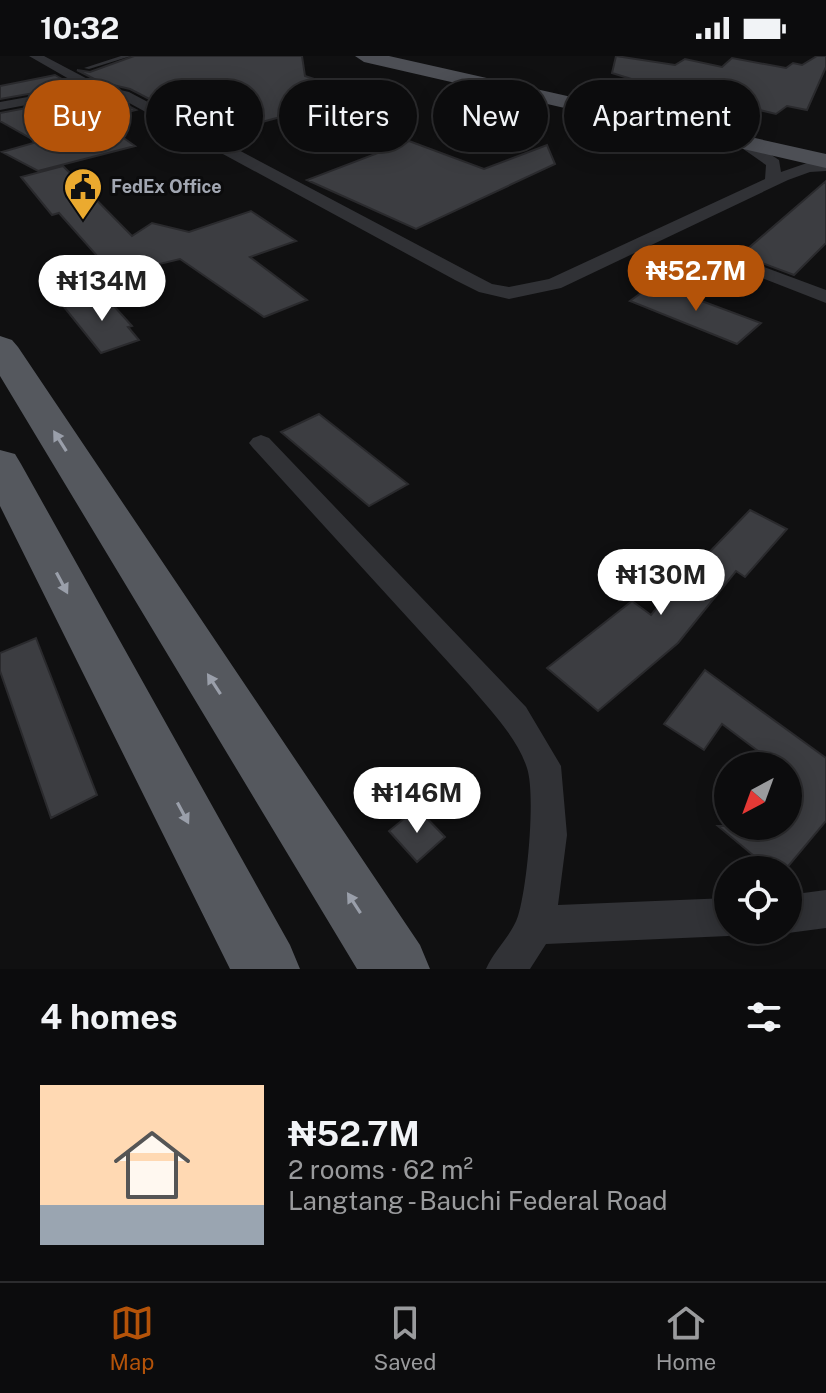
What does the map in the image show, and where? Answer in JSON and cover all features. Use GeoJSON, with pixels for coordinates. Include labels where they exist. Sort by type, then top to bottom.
{"type":"FeatureCollection","features":[{"type":"Feature","properties":{"kind":"highway"},"geometry":{"type":"LineString","coordinates":[[0,347],[396,969]]}},
{"type":"Feature","properties":{"kind":"highway"},"geometry":{"type":"LineString","coordinates":[[0,464],[266,969]]}},
{"type":"Feature","properties":{"kind":"highway"},"geometry":{"type":"LineString","coordinates":[[30,522],[94,496]]}},
{"type":"Feature","properties":{"kind":"main road"},"geometry":{"type":"LineString","coordinates":[[364,56],[564,98]]}},
{"type":"Feature","properties":{"kind":"main road"},"geometry":{"type":"LineString","coordinates":[[398,56],[564,95]]}},
{"type":"Feature","properties":{"kind":"main road"},"geometry":{"type":"LineString","coordinates":[[760,137],[826,148]]}},
{"type":"Feature","properties":{"kind":"main road"},"geometry":{"type":"LineString","coordinates":[[760,147],[826,164]]}},
{"type":"Feature","properties":{"kind":"street"},"geometry":{"type":"LineString","coordinates":[[35,56],[80,80]]}},
{"type":"Feature","properties":{"kind":"street"},"geometry":{"type":"LineString","coordinates":[[130,98],[462,276],[486,288],[509,293],[554,284],[773,182],[826,164]]}},
{"type":"Feature","properties":{"kind":"street"},"geometry":{"type":"LineString","coordinates":[[0,106],[24,101]]}},
{"type":"Feature","properties":{"kind":"street"},"geometry":{"type":"LineString","coordinates":[[758,152],[774,163],[773,182]]}},
{"type":"Feature","properties":{"kind":"street"},"geometry":{"type":"LineString","coordinates":[[753,268],[826,297]]}},
{"type":"Feature","properties":{"kind":"street"},"geometry":{"type":"LineString","coordinates":[[261,443],[481,677],[515,717],[544,766],[549,835],[536,925],[506,969]]}},
{"type":"Feature","properties":{"kind":"street"},"geometry":{"type":"LineString","coordinates":[[802,912],[826,909]]}},
{"type":"Feature","properties":{"kind":"street"},"geometry":{"type":"LineString","coordinates":[[536,925],[714,918]]}},
{"type":"Feature","properties":{"kind":"lane"},"geometry":{"type":"LineString","coordinates":[[87,68],[128,56]]}},
{"type":"Feature","properties":{"kind":"building"},"geometry":{"type":"Polygon","coordinates":[[[134,56],[302,56],[305,76],[317,80],[279,80],[279,117],[263,122],[263,80],[146,80],[146,97],[130,89],[130,80],[96,80],[77,70],[90,72],[134,56]]]}},
{"type":"Feature","properties":{"kind":"building"},"geometry":{"type":"Polygon","coordinates":[[[616,56],[675,65],[685,59],[722,67],[732,58],[786,68],[793,63],[802,65],[817,56],[826,56],[826,67],[807,110],[787,106],[776,114],[760,110],[760,80],[635,80],[612,73],[616,56]]]}},
{"type":"Feature","properties":{"kind":"building"},"geometry":{"type":"Polygon","coordinates":[[[55,75],[64,80],[30,80],[55,75]]]}},
{"type":"Feature","properties":{"kind":"building"},"geometry":{"type":"Polygon","coordinates":[[[24,81],[24,95],[0,99],[0,86],[24,81]]]}},
{"type":"Feature","properties":{"kind":"building"},"geometry":{"type":"Polygon","coordinates":[[[24,108],[24,135],[0,121],[0,113],[24,108]]]}},
{"type":"Feature","properties":{"kind":"building"},"geometry":{"type":"Polygon","coordinates":[[[417,144],[484,169],[529,152],[548,152],[548,147],[555,164],[416,229],[307,180],[380,152],[417,152],[417,144]]]}},
{"type":"Feature","properties":{"kind":"building"},"geometry":{"type":"Polygon","coordinates":[[[24,146],[24,152],[112,152],[38,171],[2,152],[24,146]]]}},
{"type":"Feature","properties":{"kind":"building"},"geometry":{"type":"Polygon","coordinates":[[[63,166],[132,236],[152,223],[189,232],[251,211],[296,241],[250,257],[307,300],[264,317],[180,259],[114,275],[59,213],[52,215],[21,177],[63,166]]]}},
{"type":"Feature","properties":{"kind":"building"},"geometry":{"type":"Polygon","coordinates":[[[826,181],[826,243],[794,275],[754,260],[737,258],[826,181]]]}},
{"type":"Feature","properties":{"kind":"building"},"geometry":{"type":"Polygon","coordinates":[[[655,283],[761,323],[737,344],[630,301],[655,283]]]}},
{"type":"Feature","properties":{"kind":"building"},"geometry":{"type":"Polygon","coordinates":[[[104,295],[132,326],[128,327],[139,340],[101,353],[64,307],[104,295]]]}},
{"type":"Feature","properties":{"kind":"building"},"geometry":{"type":"Polygon","coordinates":[[[319,414],[408,484],[369,506],[281,432],[319,414]]]}},
{"type":"Feature","properties":{"kind":"building"},"geometry":{"type":"Polygon","coordinates":[[[750,510],[787,529],[745,577],[736,571],[678,643],[598,711],[547,668],[632,601],[651,615],[695,563],[698,564],[750,510]]]}},
{"type":"Feature","properties":{"kind":"building"},"geometry":{"type":"Polygon","coordinates":[[[36,638],[97,795],[51,818],[0,671],[0,653],[36,638]]]}},
{"type":"Feature","properties":{"kind":"building"},"geometry":{"type":"Polygon","coordinates":[[[705,670],[826,758],[826,821],[797,856],[754,856],[735,840],[802,840],[802,752],[759,752],[722,724],[704,750],[664,724],[705,670]]]}},
{"type":"Feature","properties":{"kind":"building"},"geometry":{"type":"Polygon","coordinates":[[[417,808],[445,837],[417,862],[389,831],[417,808]]]}},
{"type":"Feature","properties":{"kind":"place","name":"FedEx Office"},"geometry":{"type":"Point","coordinates":[83,221]}}]}
